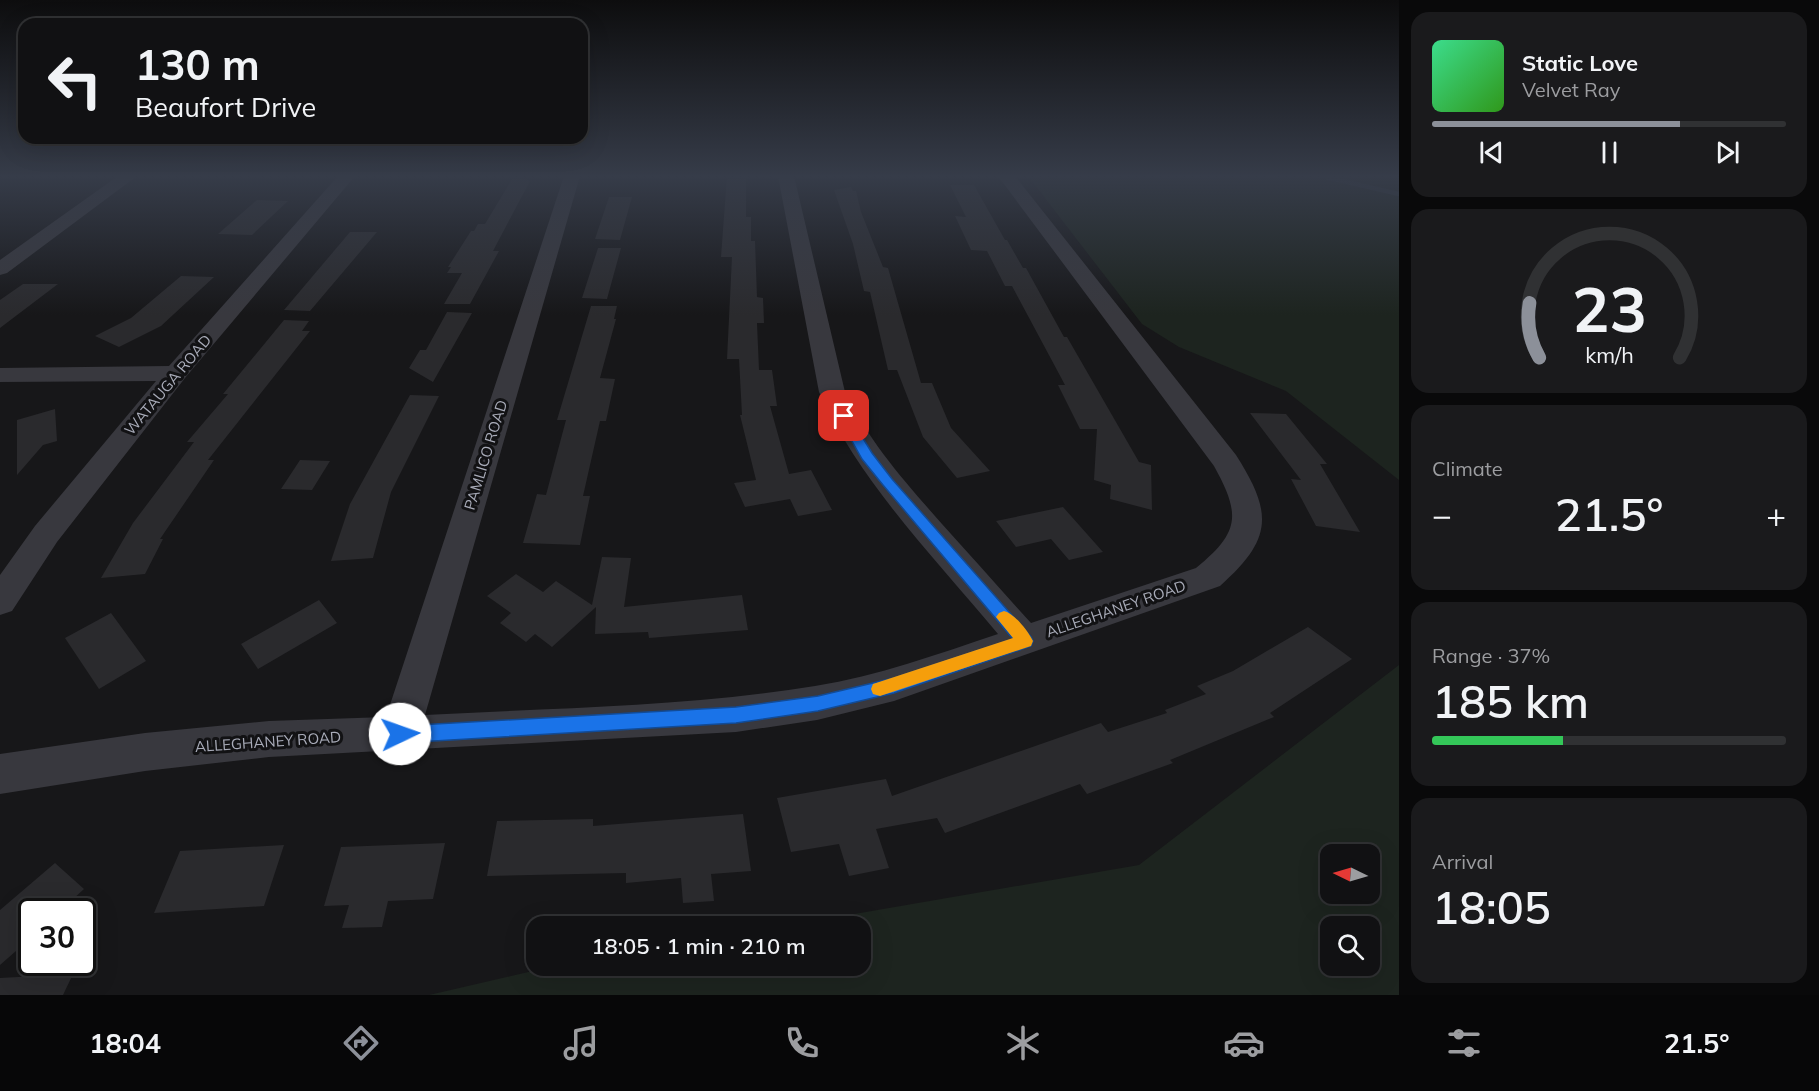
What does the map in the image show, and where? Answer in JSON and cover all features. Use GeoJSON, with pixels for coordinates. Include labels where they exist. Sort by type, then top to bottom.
{"type":"FeatureCollection","features":[{"type":"Feature","properties":{"kind":"street"},"geometry":{"type":"LineString","coordinates":[[0,269],[65,222]]}},
{"type":"Feature","properties":{"kind":"street","name":"WATAUGA ROAD"},"geometry":{"type":"LineString","coordinates":[[0,602],[46,534],[176,373],[307,222]]}},
{"type":"Feature","properties":{"kind":"street","name":"PAMLICO ROAD"},"geometry":{"type":"LineString","coordinates":[[400,734],[558,222]]}},
{"type":"Feature","properties":{"kind":"street"},"geometry":{"type":"LineString","coordinates":[[796,222],[832,392],[844,416],[867,456],[1025,641]]}},
{"type":"Feature","properties":{"kind":"street","name":"ALLEGHANEY ROAD"},"geometry":{"type":"LineString","coordinates":[[0,774],[156,750],[269,739],[736,715],[818,704],[894,685],[1208,577],[1230,560],[1242,544],[1247,526],[1246,503],[1240,484],[1226,462],[1042,222]]}},
{"type":"Feature","properties":{"kind":"street"},"geometry":{"type":"LineString","coordinates":[[0,375],[176,373]]}},
{"type":"Feature","properties":{"kind":"shaded area"},"geometry":{"type":"Polygon","coordinates":[[[1064,222],[1399,222],[1399,480],[1286,391],[1179,347],[1142,324],[1064,222]]]}},
{"type":"Feature","properties":{"kind":"shaded area"},"geometry":{"type":"Polygon","coordinates":[[[1399,665],[1399,995],[429,995],[526,972],[526,976],[871,976],[871,916],[843,916],[1139,865],[1399,665]]]}},
{"type":"Feature","properties":{"kind":"building"},"geometry":{"type":"Polygon","coordinates":[[[231,222],[265,222],[252,235],[218,234],[231,222]]]}},
{"type":"Feature","properties":{"kind":"building"},"geometry":{"type":"Polygon","coordinates":[[[508,222],[493,251],[499,251],[470,304],[444,304],[462,273],[447,273],[451,267],[448,267],[471,231],[474,231],[478,224],[508,222]]]}},
{"type":"Feature","properties":{"kind":"building"},"geometry":{"type":"Polygon","coordinates":[[[601,222],[625,222],[620,240],[595,239],[601,222]]]}},
{"type":"Feature","properties":{"kind":"building"},"geometry":{"type":"Polygon","coordinates":[[[724,222],[751,222],[751,241],[755,241],[757,297],[763,298],[764,323],[757,323],[759,370],[772,370],[777,406],[770,406],[789,474],[811,470],[832,510],[798,516],[790,499],[745,507],[734,483],[756,480],[740,415],[742,415],[739,359],[727,359],[732,257],[721,257],[724,222]]]}},
{"type":"Feature","properties":{"kind":"building"},"geometry":{"type":"Polygon","coordinates":[[[845,222],[865,222],[883,267],[888,268],[921,383],[932,383],[951,428],[990,471],[957,478],[923,437],[897,370],[888,370],[870,292],[864,291],[845,222]]]}},
{"type":"Feature","properties":{"kind":"building"},"geometry":{"type":"Polygon","coordinates":[[[958,222],[995,222],[1023,268],[1026,268],[1064,337],[1067,337],[1139,462],[1151,465],[1152,510],[1110,499],[1111,485],[1094,480],[1097,429],[1080,429],[1058,385],[1065,385],[1012,286],[1005,286],[987,251],[971,250],[958,222]]]}},
{"type":"Feature","properties":{"kind":"building"},"geometry":{"type":"Polygon","coordinates":[[[350,232],[377,232],[310,311],[284,310],[350,232]]]}},
{"type":"Feature","properties":{"kind":"building"},"geometry":{"type":"Polygon","coordinates":[[[598,248],[621,248],[607,299],[582,298],[598,248]]]}},
{"type":"Feature","properties":{"kind":"building"},"geometry":{"type":"Polygon","coordinates":[[[181,276],[214,277],[161,326],[119,347],[95,336],[131,318],[181,276]]]}},
{"type":"Feature","properties":{"kind":"building"},"geometry":{"type":"Polygon","coordinates":[[[23,284],[58,284],[0,328],[0,300],[23,284]]]}},
{"type":"Feature","properties":{"kind":"building"},"geometry":{"type":"Polygon","coordinates":[[[591,306],[617,306],[614,319],[616,319],[600,378],[615,379],[606,421],[600,421],[583,496],[590,496],[580,545],[523,543],[537,494],[546,495],[566,420],[557,420],[591,306]]]}},
{"type":"Feature","properties":{"kind":"building"},"geometry":{"type":"Polygon","coordinates":[[[447,312],[472,313],[433,382],[409,368],[420,350],[426,350],[447,312]]]}},
{"type":"Feature","properties":{"kind":"building"},"geometry":{"type":"Polygon","coordinates":[[[284,320],[309,321],[302,331],[310,331],[208,460],[214,460],[160,539],[163,539],[145,574],[101,578],[133,523],[194,442],[187,442],[228,394],[223,394],[284,320]]]}},
{"type":"Feature","properties":{"kind":"building"},"geometry":{"type":"Polygon","coordinates":[[[410,395],[439,396],[391,492],[373,558],[331,561],[350,504],[410,395]]]}},
{"type":"Feature","properties":{"kind":"building"},"geometry":{"type":"Polygon","coordinates":[[[55,409],[57,441],[43,445],[17,475],[17,420],[55,409]]]}},
{"type":"Feature","properties":{"kind":"building"},"geometry":{"type":"Polygon","coordinates":[[[1250,413],[1286,414],[1327,464],[1320,464],[1360,532],[1316,526],[1291,479],[1301,480],[1250,413]]]}},
{"type":"Feature","properties":{"kind":"building"},"geometry":{"type":"Polygon","coordinates":[[[300,460],[330,461],[312,490],[281,489],[300,460]]]}},
{"type":"Feature","properties":{"kind":"building"},"geometry":{"type":"Polygon","coordinates":[[[1063,507],[1103,552],[1069,560],[1051,539],[1016,547],[996,521],[1063,507]]]}},
{"type":"Feature","properties":{"kind":"building"},"geometry":{"type":"Polygon","coordinates":[[[602,557],[631,558],[624,607],[742,595],[748,630],[649,638],[648,632],[595,634],[596,607],[552,647],[535,634],[526,642],[500,623],[511,613],[487,596],[516,574],[543,592],[556,581],[592,605],[602,557]]]}},
{"type":"Feature","properties":{"kind":"building"},"geometry":{"type":"Polygon","coordinates":[[[319,600],[337,623],[258,669],[241,644],[319,600]]]}},
{"type":"Feature","properties":{"kind":"building"},"geometry":{"type":"Polygon","coordinates":[[[111,613],[146,661],[99,689],[65,638],[111,613]]]}},
{"type":"Feature","properties":{"kind":"building"},"geometry":{"type":"Polygon","coordinates":[[[1308,627],[1352,659],[1270,713],[1274,717],[1170,760],[1173,763],[1087,794],[1080,784],[945,833],[937,818],[876,829],[889,868],[849,876],[839,844],[791,852],[777,798],[886,779],[892,796],[1101,723],[1108,732],[1167,713],[1165,710],[1206,694],[1197,686],[1233,671],[1308,627]]]}},
{"type":"Feature","properties":{"kind":"building"},"geometry":{"type":"Polygon","coordinates":[[[743,814],[751,871],[711,874],[714,901],[683,903],[681,878],[626,883],[626,873],[487,876],[497,821],[593,819],[593,826],[743,814]]]}},
{"type":"Feature","properties":{"kind":"building"},"geometry":{"type":"Polygon","coordinates":[[[445,843],[433,899],[388,901],[382,927],[342,928],[349,905],[324,906],[341,847],[445,843]]]}},
{"type":"Feature","properties":{"kind":"building"},"geometry":{"type":"Polygon","coordinates":[[[284,845],[264,906],[154,913],[180,851],[284,845]]]}},
{"type":"Feature","properties":{"kind":"building"},"geometry":{"type":"Polygon","coordinates":[[[55,863],[84,889],[74,898],[18,898],[18,949],[0,965],[0,910],[55,863]]]}},
{"type":"Feature","properties":{"kind":"building"},"geometry":{"type":"Polygon","coordinates":[[[72,976],[63,995],[0,995],[0,978],[72,976]]]}},
{"type":"Feature","properties":{"kind":"slow traffic"},"geometry":{"type":"LineString","coordinates":[[880,689],[1025,641],[1004,617]]}},
{"type":"Feature","properties":{"kind":"route"},"geometry":{"type":"LineString","coordinates":[[400,734],[736,715],[818,704],[894,685],[1025,641],[867,456],[844,416]]}}]}
